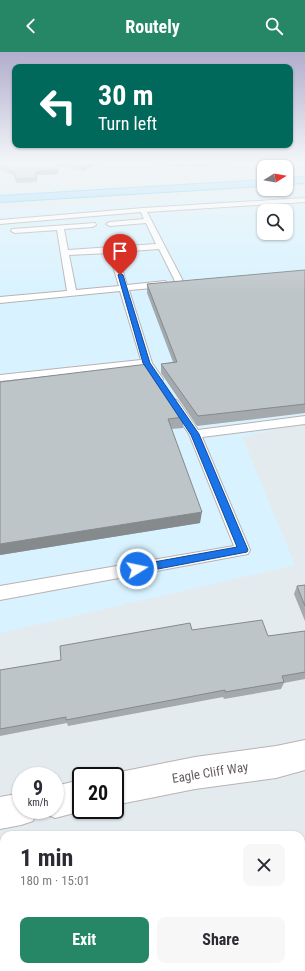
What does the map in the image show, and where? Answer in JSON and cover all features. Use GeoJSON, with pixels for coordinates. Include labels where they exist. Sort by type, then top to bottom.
{"type":"FeatureCollection","features":[{"type":"Feature","properties":{"kind":"street","name":"Eagle Cliff Way"},"geometry":{"type":"LineString","coordinates":[[124,787],[195,772],[276,762],[305,755]]}},
{"type":"Feature","properties":{"kind":"street"},"geometry":{"type":"LineString","coordinates":[[0,813],[12,811]]}},
{"type":"Feature","properties":{"kind":"lane"},"geometry":{"type":"LineString","coordinates":[[0,222],[210,206]]}},
{"type":"Feature","properties":{"kind":"lane"},"geometry":{"type":"LineString","coordinates":[[0,300],[183,282],[161,246],[143,210]]}},
{"type":"Feature","properties":{"kind":"lane"},"geometry":{"type":"LineString","coordinates":[[110,224],[149,221]]}},
{"type":"Feature","properties":{"kind":"lane"},"geometry":{"type":"LineString","coordinates":[[15,231],[92,225]]}},
{"type":"Feature","properties":{"kind":"lane"},"geometry":{"type":"LineString","coordinates":[[60,228],[72,293]]}},
{"type":"Feature","properties":{"kind":"lane"},"geometry":{"type":"LineString","coordinates":[[65,253],[161,246]]}},
{"type":"Feature","properties":{"kind":"lane"},"geometry":{"type":"LineString","coordinates":[[0,593],[243,550],[195,434],[147,363],[112,250]]}},
{"type":"Feature","properties":{"kind":"lane"},"geometry":{"type":"LineString","coordinates":[[0,378],[147,363]]}},
{"type":"Feature","properties":{"kind":"lane"},"geometry":{"type":"LineString","coordinates":[[195,434],[305,420]]}},
{"type":"Feature","properties":{"kind":"shaded area"},"geometry":{"type":"Polygon","coordinates":[[[50,206],[257,206],[257,240],[293,240],[293,206],[305,206],[305,422],[242,437],[295,565],[0,633],[0,209],[50,206]]]}},
{"type":"Feature","properties":{"kind":"building"},"geometry":{"type":"Polygon","coordinates":[[[305,270],[305,404],[198,416],[161,364],[177,362],[147,284],[305,270]]]}},
{"type":"Feature","properties":{"kind":"building"},"geometry":{"type":"Polygon","coordinates":[[[148,364],[184,417],[168,419],[202,512],[0,544],[0,382],[148,364]]]}},
{"type":"Feature","properties":{"kind":"building"},"geometry":{"type":"Polygon","coordinates":[[[305,585],[305,606],[297,586],[305,585]]]}},
{"type":"Feature","properties":{"kind":"building"},"geometry":{"type":"Polygon","coordinates":[[[262,620],[268,636],[305,631],[305,672],[282,676],[284,682],[225,692],[225,690],[66,720],[66,717],[0,729],[0,670],[61,660],[60,646],[190,623],[192,630],[262,620]]]}},
{"type":"Feature","properties":{"kind":"route"},"geometry":{"type":"LineString","coordinates":[[120,275],[147,363],[195,434],[243,550],[137,569]]}}]}
